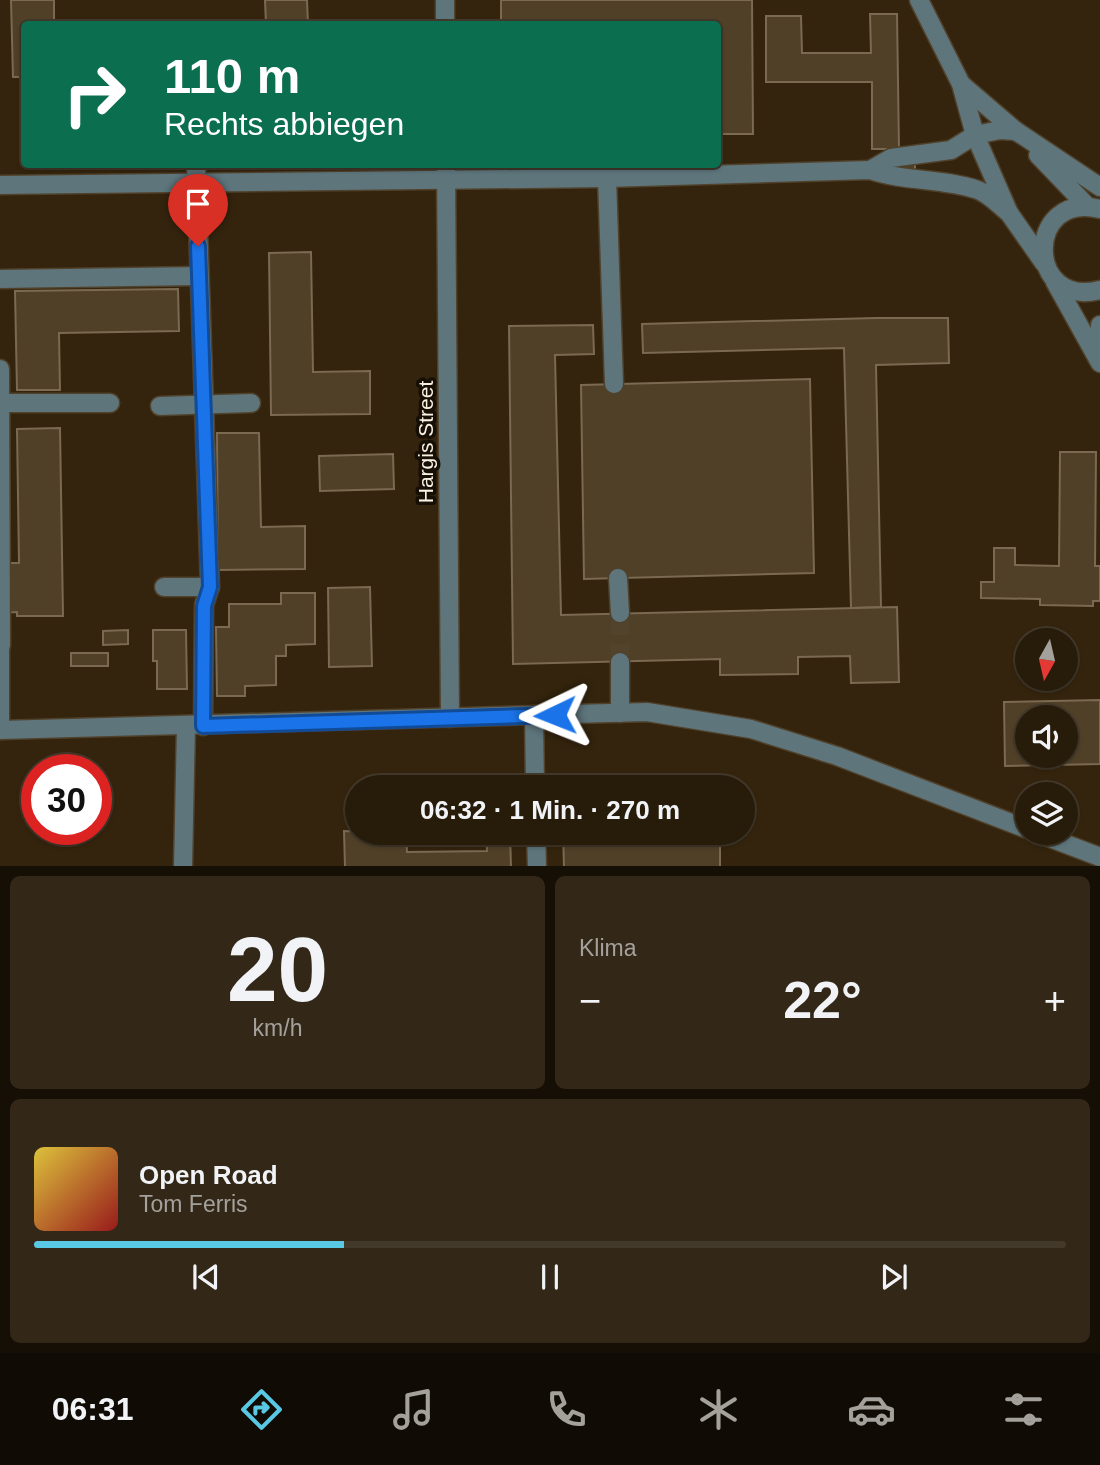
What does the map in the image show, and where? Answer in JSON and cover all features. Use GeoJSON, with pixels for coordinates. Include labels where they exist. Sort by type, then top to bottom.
{"type":"FeatureCollection","features":[{"type":"Feature","properties":{"kind":"street"},"geometry":{"type":"LineString","coordinates":[[445,0],[445,21]]}},
{"type":"Feature","properties":{"kind":"street"},"geometry":{"type":"LineString","coordinates":[[919,0],[961,85],[975,135],[1010,213],[1060,285],[1085,293],[1100,290]]}},
{"type":"Feature","properties":{"kind":"street"},"geometry":{"type":"LineString","coordinates":[[961,85],[1016,131],[1094,207]]}},
{"type":"Feature","properties":{"kind":"street"},"geometry":{"type":"LineString","coordinates":[[870,170],[891,158],[951,150],[975,135],[1016,131],[1100,187]]}},
{"type":"Feature","properties":{"kind":"street"},"geometry":{"type":"LineString","coordinates":[[0,186],[196,174],[446,172],[607,178],[870,170],[892,177],[981,191],[1010,213]]}},
{"type":"Feature","properties":{"kind":"street","name":"Hargis Street"},"geometry":{"type":"LineString","coordinates":[[446,172],[450,718]]}},
{"type":"Feature","properties":{"kind":"street"},"geometry":{"type":"LineString","coordinates":[[183,866],[204,606],[210,587],[196,174]]}},
{"type":"Feature","properties":{"kind":"street"},"geometry":{"type":"LineString","coordinates":[[607,178],[614,384]]}},
{"type":"Feature","properties":{"kind":"street"},"geometry":{"type":"LineString","coordinates":[[1094,207],[1074,208],[1061,214],[1051,223],[1043,242],[1048,269],[1100,363]]}},
{"type":"Feature","properties":{"kind":"street"},"geometry":{"type":"LineString","coordinates":[[0,279],[199,276]]}},
{"type":"Feature","properties":{"kind":"street"},"geometry":{"type":"LineString","coordinates":[[1100,325],[1100,363]]}},
{"type":"Feature","properties":{"kind":"street"},"geometry":{"type":"LineString","coordinates":[[0,369],[0,730],[647,712],[751,729],[837,756],[1015,824]]}},
{"type":"Feature","properties":{"kind":"street"},"geometry":{"type":"LineString","coordinates":[[1,403],[110,403]]}},
{"type":"Feature","properties":{"kind":"street"},"geometry":{"type":"LineString","coordinates":[[160,406],[251,403]]}},
{"type":"Feature","properties":{"kind":"street"},"geometry":{"type":"LineString","coordinates":[[618,578],[620,613]]}},
{"type":"Feature","properties":{"kind":"street"},"geometry":{"type":"LineString","coordinates":[[164,587],[210,587]]}},
{"type":"Feature","properties":{"kind":"street"},"geometry":{"type":"LineString","coordinates":[[620,662],[620,713]]}},
{"type":"Feature","properties":{"kind":"street"},"geometry":{"type":"LineString","coordinates":[[534,716],[535,775]]}},
{"type":"Feature","properties":{"kind":"street"},"geometry":{"type":"LineString","coordinates":[[536,845],[537,866]]}},
{"type":"Feature","properties":{"kind":"street"},"geometry":{"type":"LineString","coordinates":[[1068,845],[1100,857]]}},
{"type":"Feature","properties":{"kind":"building"},"geometry":{"type":"Polygon","coordinates":[[[11,0],[54,0],[54,21],[21,21],[21,77],[13,77],[11,0]]]}},
{"type":"Feature","properties":{"kind":"building"},"geometry":{"type":"Polygon","coordinates":[[[265,0],[307,0],[308,21],[266,21],[265,0]]]}},
{"type":"Feature","properties":{"kind":"building"},"geometry":{"type":"Polygon","coordinates":[[[501,0],[752,0],[753,134],[721,134],[721,21],[501,21],[501,0]]]}},
{"type":"Feature","properties":{"kind":"building"},"geometry":{"type":"Polygon","coordinates":[[[870,14],[897,14],[899,149],[872,149],[872,82],[766,82],[766,16],[801,16],[802,53],[871,53],[870,14]]]}},
{"type":"Feature","properties":{"kind":"building"},"geometry":{"type":"Polygon","coordinates":[[[915,161],[915,175],[900,175],[900,162],[915,161]]]}},
{"type":"Feature","properties":{"kind":"building"},"geometry":{"type":"Polygon","coordinates":[[[311,252],[313,372],[370,371],[370,414],[271,415],[269,253],[311,252]]]}},
{"type":"Feature","properties":{"kind":"building"},"geometry":{"type":"Polygon","coordinates":[[[178,289],[179,331],[59,333],[60,390],[17,390],[15,291],[178,289]]]}},
{"type":"Feature","properties":{"kind":"building"},"geometry":{"type":"Polygon","coordinates":[[[948,318],[949,363],[876,365],[881,607],[851,608],[844,348],[643,353],[642,324],[948,318]]]}},
{"type":"Feature","properties":{"kind":"building"},"geometry":{"type":"Polygon","coordinates":[[[593,325],[594,354],[555,355],[561,615],[897,607],[899,682],[851,683],[850,656],[798,657],[798,674],[720,675],[720,659],[513,664],[509,326],[593,325]]]}},
{"type":"Feature","properties":{"kind":"building"},"geometry":{"type":"Polygon","coordinates":[[[810,379],[814,573],[584,579],[581,385],[810,379]]]}},
{"type":"Feature","properties":{"kind":"building"},"geometry":{"type":"Polygon","coordinates":[[[60,428],[63,616],[17,616],[17,612],[0,613],[0,563],[19,563],[17,429],[60,428]]]}},
{"type":"Feature","properties":{"kind":"building"},"geometry":{"type":"Polygon","coordinates":[[[217,433],[259,433],[261,527],[305,526],[305,569],[218,570],[217,433]]]}},
{"type":"Feature","properties":{"kind":"building"},"geometry":{"type":"Polygon","coordinates":[[[1060,452],[1096,452],[1095,566],[1100,566],[1100,601],[1093,601],[1093,606],[1040,605],[1040,599],[981,598],[981,582],[994,582],[994,548],[1015,548],[1015,565],[1059,566],[1060,452]]]}},
{"type":"Feature","properties":{"kind":"building"},"geometry":{"type":"Polygon","coordinates":[[[393,454],[394,489],[320,491],[319,456],[393,454]]]}},
{"type":"Feature","properties":{"kind":"building"},"geometry":{"type":"Polygon","coordinates":[[[370,587],[372,666],[329,667],[328,588],[370,587]]]}},
{"type":"Feature","properties":{"kind":"building"},"geometry":{"type":"Polygon","coordinates":[[[281,593],[315,593],[315,644],[286,645],[286,656],[276,656],[276,685],[245,686],[245,696],[217,696],[216,627],[229,627],[229,604],[281,604],[281,593]]]}},
{"type":"Feature","properties":{"kind":"building"},"geometry":{"type":"Polygon","coordinates":[[[128,630],[128,644],[103,645],[103,631],[128,630]]]}},
{"type":"Feature","properties":{"kind":"building"},"geometry":{"type":"Polygon","coordinates":[[[153,630],[186,630],[187,689],[157,689],[153,630]]]}},
{"type":"Feature","properties":{"kind":"building"},"geometry":{"type":"Polygon","coordinates":[[[71,653],[108,653],[108,666],[71,666],[71,653]]]}},
{"type":"Feature","properties":{"kind":"building"},"geometry":{"type":"Polygon","coordinates":[[[1100,700],[1100,764],[1078,764],[1078,705],[1015,705],[1015,766],[1005,766],[1004,702],[1100,700]]]}},
{"type":"Feature","properties":{"kind":"building"},"geometry":{"type":"Polygon","coordinates":[[[344,831],[345,845],[407,845],[407,852],[487,851],[487,845],[510,845],[511,866],[345,866],[344,831]]]}},
{"type":"Feature","properties":{"kind":"building"},"geometry":{"type":"Polygon","coordinates":[[[563,845],[720,845],[720,866],[564,866],[563,845]]]}},
{"type":"Feature","properties":{"kind":"tunnel"},"geometry":{"type":"LineString","coordinates":[[620,613],[620,662]]}},
{"type":"Feature","properties":{"kind":"route"},"geometry":{"type":"LineString","coordinates":[[198,246],[210,587],[204,606],[203,726],[555,715]]}}]}
